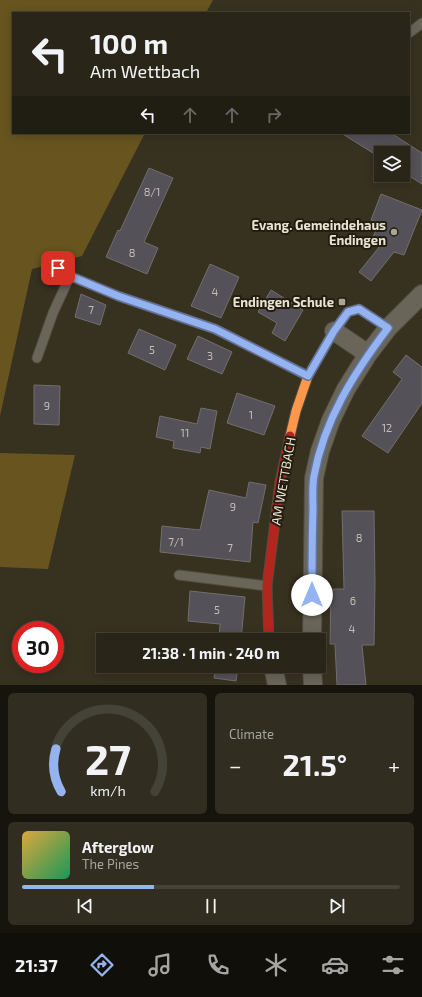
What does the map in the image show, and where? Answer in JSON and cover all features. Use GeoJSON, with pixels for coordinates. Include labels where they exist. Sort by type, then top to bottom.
{"type":"FeatureCollection","features":[{"type":"Feature","properties":{"kind":"street"},"geometry":{"type":"LineString","coordinates":[[47,261],[70,276],[118,296],[215,329],[308,376]]}},
{"type":"Feature","properties":{"kind":"street"},"geometry":{"type":"LineString","coordinates":[[312,633],[314,478],[320,451],[331,420],[346,389],[368,354],[388,328],[422,294]]}},
{"type":"Feature","properties":{"kind":"street","name":"AM WETTBACH"},"geometry":{"type":"LineString","coordinates":[[268,633],[267,586],[280,482],[296,411],[308,376],[334,331],[348,312],[359,309],[388,328]]}},
{"type":"Feature","properties":{"kind":"street"},"geometry":{"type":"LineString","coordinates":[[334,331],[368,354]]}},
{"type":"Feature","properties":{"kind":"street"},"geometry":{"type":"LineString","coordinates":[[274,673],[277,685]]}},
{"type":"Feature","properties":{"kind":"street"},"geometry":{"type":"LineString","coordinates":[[312,673],[313,685]]}},
{"type":"Feature","properties":{"kind":"lane"},"geometry":{"type":"LineString","coordinates":[[410,31],[422,23]]}},
{"type":"Feature","properties":{"kind":"lane"},"geometry":{"type":"LineString","coordinates":[[38,358],[53,313],[70,276]]}},
{"type":"Feature","properties":{"kind":"lane"},"geometry":{"type":"LineString","coordinates":[[179,575],[267,586]]}},
{"type":"Feature","properties":{"kind":"shaded area"},"geometry":{"type":"Polygon","coordinates":[[[0,0],[213,0],[207,12],[12,12],[12,134],[144,134],[82,256],[32,269],[0,416],[0,0]]]}},
{"type":"Feature","properties":{"kind":"shaded area"},"geometry":{"type":"Polygon","coordinates":[[[0,453],[75,455],[48,569],[0,567],[0,453]]]}},
{"type":"Feature","properties":{"kind":"building"},"geometry":{"type":"Polygon","coordinates":[[[343,134],[393,134],[422,153],[422,184],[410,176],[410,146],[374,146],[374,154],[343,134]]]}},
{"type":"Feature","properties":{"kind":"building"},"geometry":{"type":"Polygon","coordinates":[[[149,168],[173,178],[144,242],[158,248],[147,274],[106,257],[118,230],[120,231],[149,168]]]}},
{"type":"Feature","properties":{"kind":"building","name":"Evang. Gemeindehaus Endingen"},"geometry":{"type":"Polygon","coordinates":[[[381,194],[422,210],[404,255],[394,252],[371,281],[359,272],[380,246],[371,242],[379,223],[371,220],[381,194]]]}},
{"type":"Feature","properties":{"kind":"building"},"geometry":{"type":"Polygon","coordinates":[[[210,264],[239,277],[221,318],[191,306],[210,264]]]}},
{"type":"Feature","properties":{"kind":"building"},"geometry":{"type":"Polygon","coordinates":[[[271,290],[303,310],[285,341],[272,333],[277,323],[258,312],[271,290]]]}},
{"type":"Feature","properties":{"kind":"building"},"geometry":{"type":"Polygon","coordinates":[[[81,294],[106,305],[100,325],[75,317],[81,294]]]}},
{"type":"Feature","properties":{"kind":"building"},"geometry":{"type":"Polygon","coordinates":[[[139,329],[176,345],[165,370],[128,353],[139,329]]]}},
{"type":"Feature","properties":{"kind":"building"},"geometry":{"type":"Polygon","coordinates":[[[198,336],[232,352],[222,374],[187,359],[198,336]]]}},
{"type":"Feature","properties":{"kind":"building"},"geometry":{"type":"Polygon","coordinates":[[[406,355],[422,367],[422,403],[388,453],[362,436],[402,379],[393,372],[406,355]]]}},
{"type":"Feature","properties":{"kind":"building"},"geometry":{"type":"Polygon","coordinates":[[[34,385],[60,386],[59,425],[34,424],[34,385]]]}},
{"type":"Feature","properties":{"kind":"building"},"geometry":{"type":"Polygon","coordinates":[[[237,393],[275,406],[264,435],[227,423],[237,393]]]}},
{"type":"Feature","properties":{"kind":"building"},"geometry":{"type":"Polygon","coordinates":[[[201,408],[217,411],[210,449],[201,447],[200,453],[173,448],[174,441],[156,437],[160,416],[197,424],[201,408]]]}},
{"type":"Feature","properties":{"kind":"building"},"geometry":{"type":"Polygon","coordinates":[[[249,482],[266,485],[258,523],[253,522],[250,562],[160,552],[162,526],[200,530],[209,490],[246,498],[249,482]]]}},
{"type":"Feature","properties":{"kind":"building"},"geometry":{"type":"Polygon","coordinates":[[[342,511],[374,511],[374,645],[362,645],[366,685],[337,685],[335,644],[330,644],[331,589],[344,589],[342,511]]]}},
{"type":"Feature","properties":{"kind":"building"},"geometry":{"type":"Polygon","coordinates":[[[190,591],[245,597],[242,633],[219,633],[220,624],[188,621],[190,591]]]}},
{"type":"Feature","properties":{"kind":"building"},"geometry":{"type":"Polygon","coordinates":[[[215,673],[237,673],[236,681],[214,678],[215,673]]]}},
{"type":"Feature","properties":{"kind":"traffic: slow"},"geometry":{"type":"LineString","coordinates":[[290,436],[296,411],[308,376],[334,331],[348,312],[359,309],[388,328]]}},
{"type":"Feature","properties":{"kind":"traffic: jam"},"geometry":{"type":"LineString","coordinates":[[47,261],[70,276],[118,296],[215,329],[308,376]]}},
{"type":"Feature","properties":{"kind":"traffic: jam"},"geometry":{"type":"LineString","coordinates":[[269,633],[267,586],[280,482],[290,436]]}},
{"type":"Feature","properties":{"kind":"place","name":"Evang. Gemeindehaus Endingen"},"geometry":{"type":"Point","coordinates":[394,232]}},
{"type":"Feature","properties":{"kind":"place","name":"Endingen Schule"},"geometry":{"type":"Point","coordinates":[342,302]}},
{"type":"Feature","properties":{"kind":"route"},"geometry":{"type":"LineString","coordinates":[[58,268],[70,276],[118,296],[215,329],[308,376],[334,331],[348,312],[359,309],[388,328],[368,354],[346,389],[331,420],[320,451],[314,478],[312,595]]}}]}
